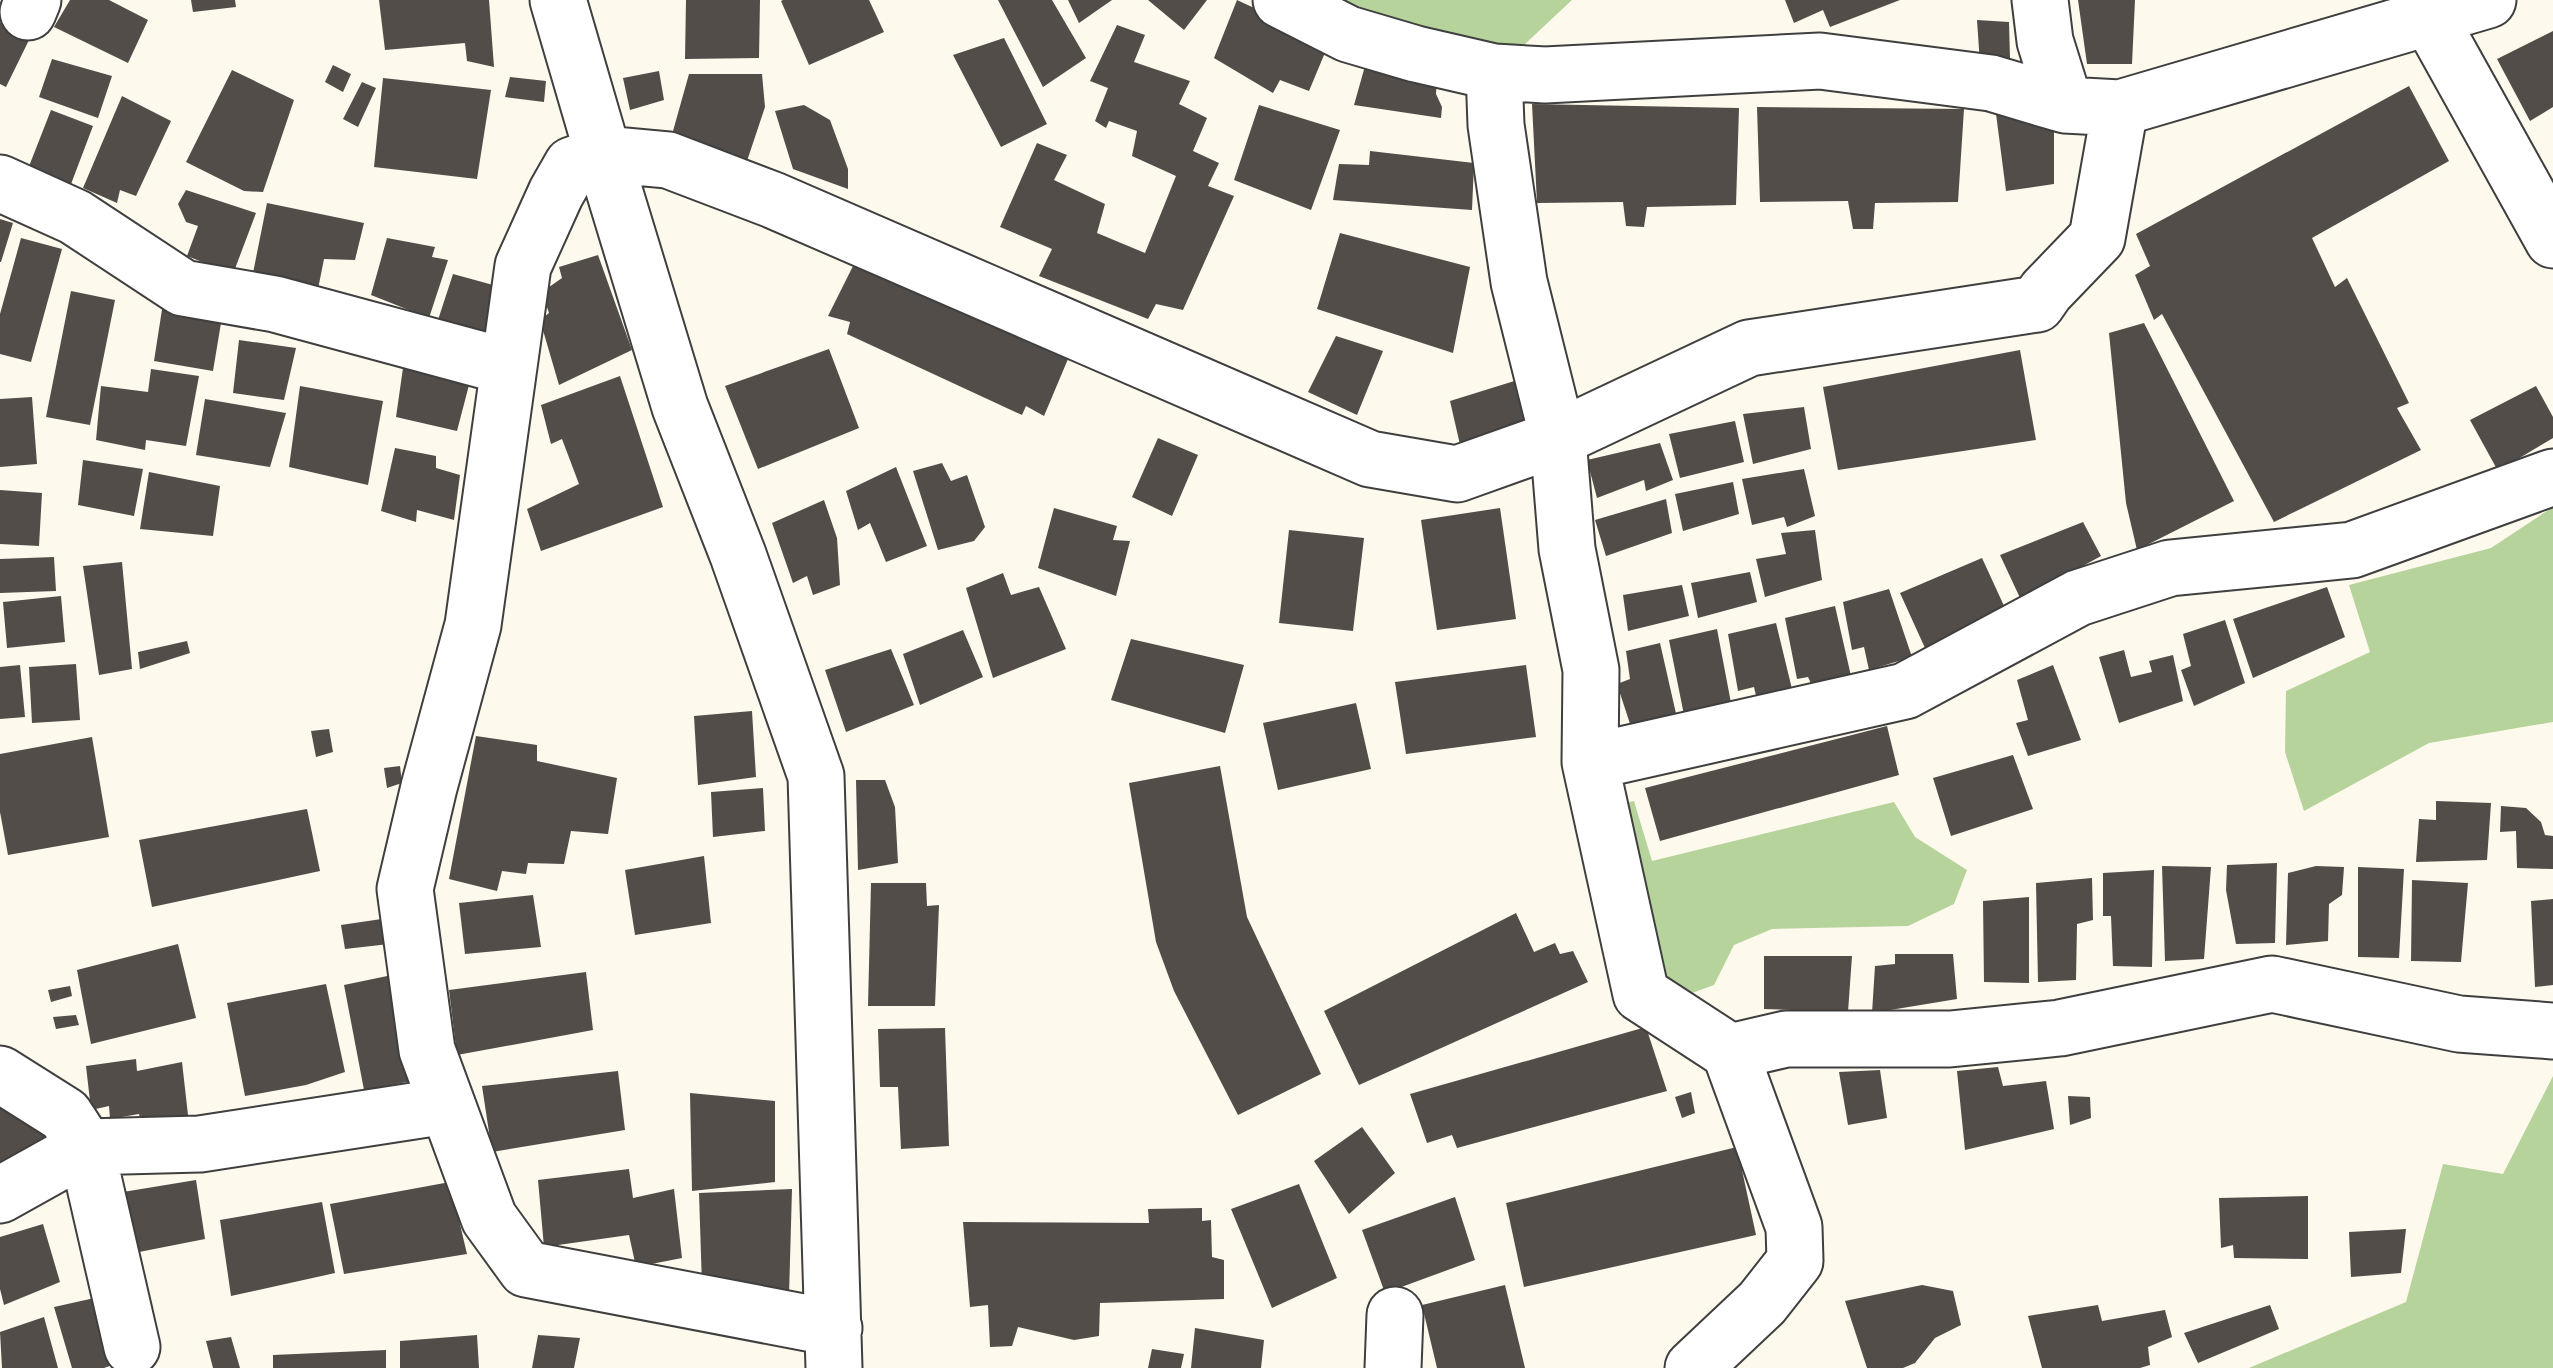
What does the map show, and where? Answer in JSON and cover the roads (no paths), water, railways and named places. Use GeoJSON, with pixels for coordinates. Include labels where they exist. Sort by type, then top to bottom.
{"type":"FeatureCollection","features":[{"type":"Feature","properties":{"kind":"street"},"geometry":{"type":"LineString","coordinates":[[558,0],[602,154],[680,407],[738,555],[816,776],[834,1348],[526,1269],[489,1218],[426,1050],[405,889],[428,786],[472,625],[523,266],[572,165],[602,154],[668,160],[773,200],[1370,459],[1456,474],[1558,438],[1749,348],[2037,304],[2098,238],[2120,108]]}},
{"type":"Feature","properties":{"kind":"street"},"geometry":{"type":"LineString","coordinates":[[1280,0],[1348,34],[1494,72],[1545,75],[1820,61],[1991,83],[2065,105],[2120,108],[2412,14],[2488,0]]}},
{"type":"Feature","properties":{"kind":"street"},"geometry":{"type":"LineString","coordinates":[[2040,0],[2046,41],[2065,105]]}},
{"type":"Feature","properties":{"kind":"street"},"geometry":{"type":"LineString","coordinates":[[2412,14],[2553,240]]}},
{"type":"Feature","properties":{"kind":"street"},"geometry":{"type":"LineString","coordinates":[[1494,72],[1496,125],[1519,282],[1558,438],[1568,549],[1591,670],[1590,762],[1641,994],[1730,1052],[1794,1227],[1795,1260],[1762,1303],[1693,1368]]}},
{"type":"Feature","properties":{"kind":"street"},"geometry":{"type":"LineString","coordinates":[[0,183],[75,217],[183,288],[274,304],[508,368]]}},
{"type":"Feature","properties":{"kind":"street"},"geometry":{"type":"LineString","coordinates":[[1590,762],[1906,691],[2078,598],[2170,568],[2352,550],[2553,477]]}},
{"type":"Feature","properties":{"kind":"street"},"geometry":{"type":"LineString","coordinates":[[1730,1052],[1786,1039],[1950,1040],[2060,1028],[2272,984],[2459,1024],[2553,1031]]}},
{"type":"Feature","properties":{"kind":"street"},"geometry":{"type":"LineString","coordinates":[[0,1074],[65,1115],[86,1148],[132,1346]]}},
{"type":"Feature","properties":{"kind":"street"},"geometry":{"type":"LineString","coordinates":[[0,1195],[86,1148],[200,1144],[446,1106]]}}]}
